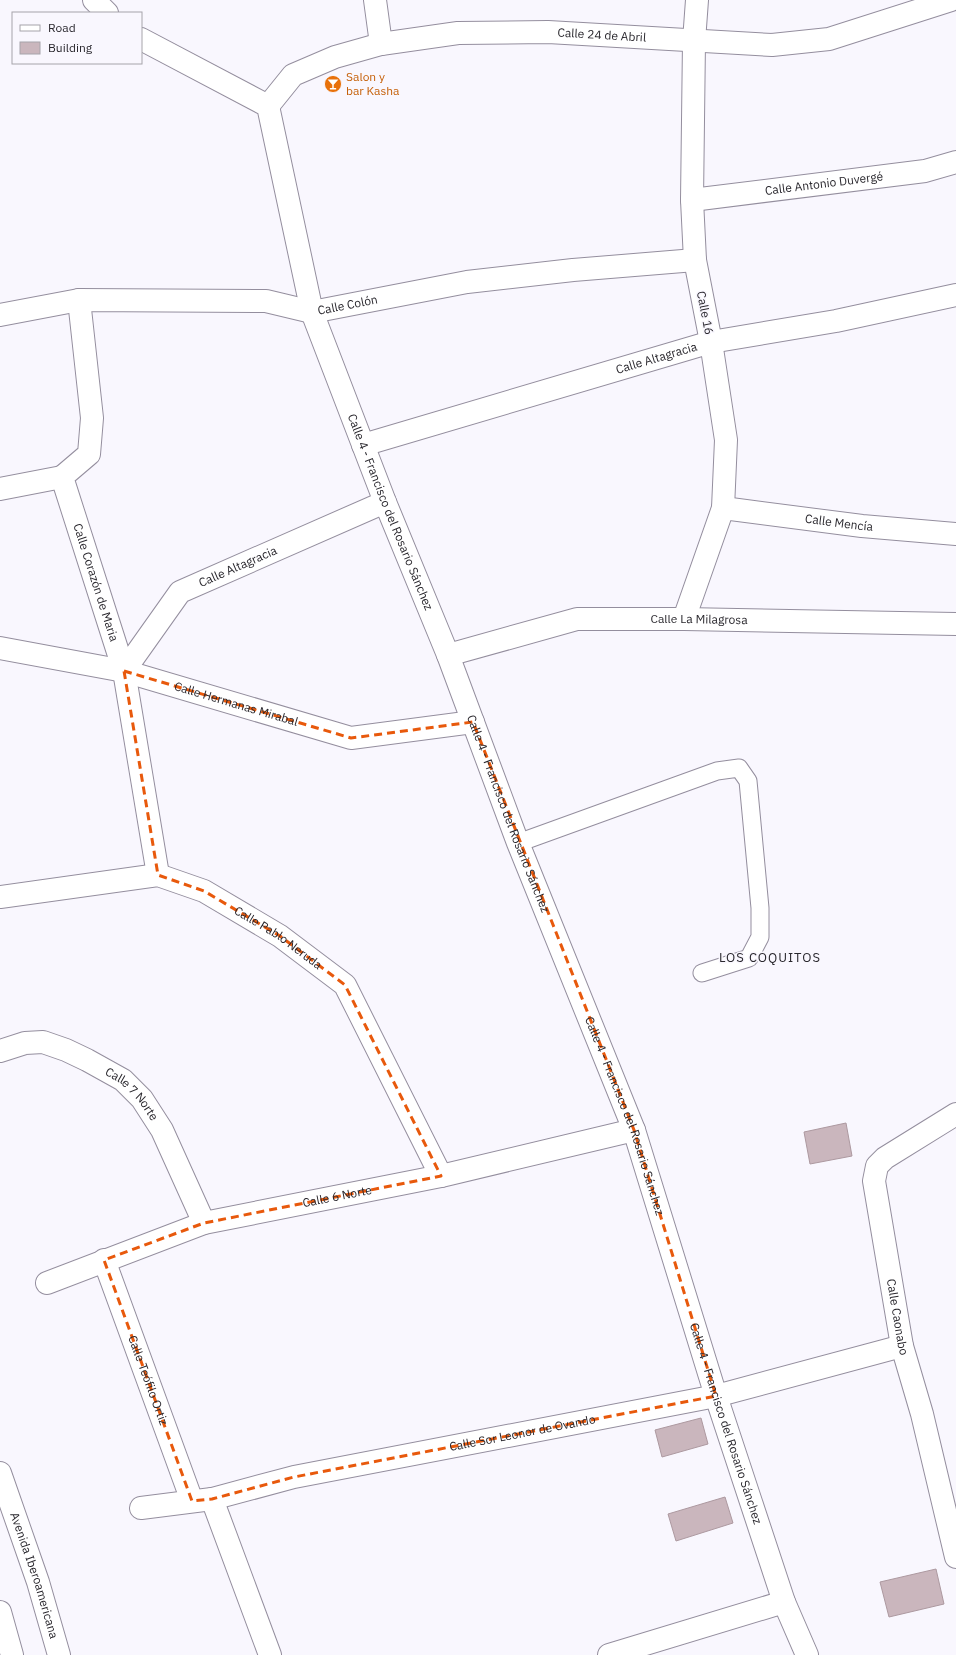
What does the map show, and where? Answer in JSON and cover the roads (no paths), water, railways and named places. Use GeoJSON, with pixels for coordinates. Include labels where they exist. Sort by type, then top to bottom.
{"type":"FeatureCollection","features":[{"type":"Feature","properties":{"kind":"street"},"geometry":{"type":"LineString","coordinates":[[94,0],[106,12]]}},
{"type":"Feature","properties":{"kind":"street"},"geometry":{"type":"LineString","coordinates":[[375,0],[380,44]]}},
{"type":"Feature","properties":{"kind":"street","name":"Calle 16"},"geometry":{"type":"LineString","coordinates":[[684,619],[723,508],[726,440],[695,260],[692,200],[694,41],[697,0]]}},
{"type":"Feature","properties":{"kind":"street","name":"Calle 24 de Abril"},"geometry":{"type":"LineString","coordinates":[[268,106],[293,75],[335,57],[380,44],[458,34],[548,32],[772,45],[829,39],[951,0]]}},
{"type":"Feature","properties":{"kind":"street"},"geometry":{"type":"LineString","coordinates":[[142,40],[268,106]]}},
{"type":"Feature","properties":{"kind":"street","name":"Calle 4 - Francisco del Rosario Sánchez"},"geometry":{"type":"LineString","coordinates":[[268,106],[312,312],[385,502],[448,655],[518,843],[634,1130],[716,1396],[784,1602],[807,1655]]}},
{"type":"Feature","properties":{"kind":"street","name":"Calle Antonio Duvergé"},"geometry":{"type":"LineString","coordinates":[[692,200],[925,171],[956,162]]}},
{"type":"Feature","properties":{"kind":"street","name":"Calle Colón"},"geometry":{"type":"LineString","coordinates":[[0,315],[79,300],[266,302],[312,312],[467,282],[573,270],[695,260]]}},
{"type":"Feature","properties":{"kind":"street","name":"Calle Altagracia"},"geometry":{"type":"LineString","coordinates":[[363,445],[710,342],[836,321],[956,295]]}},
{"type":"Feature","properties":{"kind":"street"},"geometry":{"type":"LineString","coordinates":[[0,489],[62,477],[88,454],[92,418],[79,300]]}},
{"type":"Feature","properties":{"kind":"street","name":"Calle Corazón de Maria"},"geometry":{"type":"LineString","coordinates":[[62,477],[124,671],[158,875]]}},
{"type":"Feature","properties":{"kind":"street","name":"Calle Altagracia"},"geometry":{"type":"LineString","coordinates":[[124,671],[180,592],[385,502]]}},
{"type":"Feature","properties":{"kind":"street","name":"Calle Mencía"},"geometry":{"type":"LineString","coordinates":[[723,508],[862,526],[956,534]]}},
{"type":"Feature","properties":{"kind":"street","name":"Calle La Milagrosa"},"geometry":{"type":"LineString","coordinates":[[448,655],[576,619],[684,619],[956,624]]}},
{"type":"Feature","properties":{"kind":"street","name":"Calle Hermanas Mirabal"},"geometry":{"type":"LineString","coordinates":[[0,648],[124,671],[351,738],[473,722]]}},
{"type":"Feature","properties":{"kind":"street","name":"Calle Pablo Neruda"},"geometry":{"type":"LineString","coordinates":[[0,897],[158,875],[204,891],[280,936],[345,986],[441,1176]]}},
{"type":"Feature","properties":{"kind":"street","name":"Calle 7 Norte"},"geometry":{"type":"LineString","coordinates":[[0,1051],[25,1043],[43,1042],[80,1056],[123,1080],[142,1099],[162,1130],[204,1223]]}},
{"type":"Feature","properties":{"kind":"street","name":"Calle Caonabo"},"geometry":{"type":"LineString","coordinates":[[956,1114],[885,1158],[877,1166],[874,1181],[902,1346],[922,1414],[948,1486],[956,1557]]}},
{"type":"Feature","properties":{"kind":"street","name":"Calle 6 Norte"},"geometry":{"type":"LineString","coordinates":[[47,1283],[204,1223],[441,1176],[634,1130]]}},
{"type":"Feature","properties":{"kind":"street","name":"Calle Teófilo Ortiz"},"geometry":{"type":"LineString","coordinates":[[104,1260],[202,1500],[270,1655]]}},
{"type":"Feature","properties":{"kind":"street","name":"Calle Sor Leonor de Ovando"},"geometry":{"type":"LineString","coordinates":[[141,1508],[202,1500],[294,1477],[716,1396],[902,1346]]}},
{"type":"Feature","properties":{"kind":"street","name":"Avenida Iberoamericana"},"geometry":{"type":"LineString","coordinates":[[0,1473],[38,1582],[59,1655]]}},
{"type":"Feature","properties":{"kind":"street"},"geometry":{"type":"LineString","coordinates":[[609,1655],[784,1602]]}},
{"type":"Feature","properties":{"kind":"street"},"geometry":{"type":"LineString","coordinates":[[0,1612],[12,1655]]}},
{"type":"Feature","properties":{"kind":"lane"},"geometry":{"type":"LineString","coordinates":[[518,843],[717,771],[738,768],[748,781],[760,908],[760,937],[749,958],[702,973]]}},
{"type":"Feature","properties":{"kind":"place","name":"Salon y bar Kasha"},"geometry":{"type":"Point","coordinates":[333,84]}},
{"type":"Feature","properties":{"kind":"district","name":"LOS COQUITOS"},"geometry":{"type":"Point","coordinates":[770,957]}}]}
